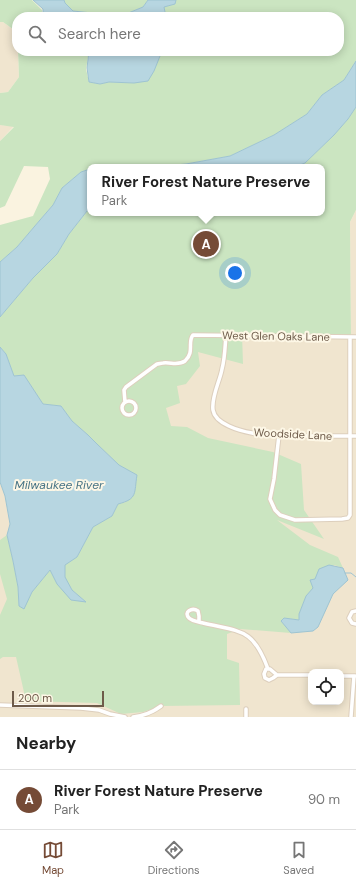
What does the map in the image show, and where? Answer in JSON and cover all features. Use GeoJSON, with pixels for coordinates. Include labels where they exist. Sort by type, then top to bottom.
{"type":"FeatureCollection","features":[{"type":"Feature","properties":{"kind":"street","name":"West Glen Oaks Lane"},"geometry":{"type":"LineString","coordinates":[[125,402],[124,390],[126,387],[157,364],[176,364],[187,359],[190,355],[191,337],[193,334],[356,337]]}},
{"type":"Feature","properties":{"kind":"street","name":"Woodside Lane"},"geometry":{"type":"LineString","coordinates":[[226,335],[222,369],[212,403],[213,412],[216,418],[232,427],[251,433],[356,436]]}},
{"type":"Feature","properties":{"kind":"street"},"geometry":{"type":"LineString","coordinates":[[279,435],[270,499],[275,510],[280,515],[295,520],[348,518],[350,515],[350,337]]}},
{"type":"Feature","properties":{"kind":"street"},"geometry":{"type":"LineString","coordinates":[[356,611],[352,612],[349,618],[350,622],[356,624]]}},
{"type":"Feature","properties":{"kind":"street"},"geometry":{"type":"LineString","coordinates":[[199,622],[235,629],[252,638],[259,647],[268,669],[272,670],[277,675]]}},
{"type":"Feature","properties":{"kind":"street"},"geometry":{"type":"LineString","coordinates":[[268,669],[264,674],[266,679],[271,679],[277,675],[308,676]]}},
{"type":"Feature","properties":{"kind":"street"},"geometry":{"type":"LineString","coordinates":[[344,676],[355,676],[351,717]]}},
{"type":"Feature","properties":{"kind":"street"},"geometry":{"type":"LineString","coordinates":[[0,705],[81,708],[99,710],[125,717]]}},
{"type":"Feature","properties":{"kind":"street"},"geometry":{"type":"LineString","coordinates":[[133,717],[147,714],[161,706]]}},
{"type":"Feature","properties":{"kind":"street"},"geometry":{"type":"LineString","coordinates":[[246,709],[246,717]]}},
{"type":"Feature","properties":{"kind":"shaded area"},"geometry":{"type":"Polygon","coordinates":[[[0,22],[3,22],[12,28],[12,56],[18,56],[19,77],[8,92],[0,93],[0,22]]]}},
{"type":"Feature","properties":{"kind":"shaded area"},"geometry":{"type":"Polygon","coordinates":[[[0,125],[14,126],[0,141],[0,125]]]}},
{"type":"Feature","properties":{"kind":"shaded area"},"geometry":{"type":"Polygon","coordinates":[[[356,210],[356,717],[0,717],[0,482],[5,496],[10,524],[7,535],[18,587],[19,606],[23,608],[32,592],[50,570],[86,602],[93,527],[112,516],[97,444],[72,421],[61,406],[43,404],[14,376],[6,354],[0,347],[194,336],[355,339],[355,336],[351,336],[350,222],[356,210]]]}},
{"type":"Feature","properties":{"kind":"green space"},"geometry":{"type":"Polygon","coordinates":[[[0,0],[32,0],[42,10],[42,12],[12,12],[12,28],[3,22],[0,22],[0,0]]]}},
{"type":"Feature","properties":{"kind":"green space"},"geometry":{"type":"Polygon","coordinates":[[[64,0],[148,0],[143,7],[131,12],[73,11],[64,0]]]}},
{"type":"Feature","properties":{"kind":"green space"},"geometry":{"type":"Polygon","coordinates":[[[176,0],[356,0],[356,61],[344,80],[322,95],[307,114],[274,135],[230,156],[186,164],[87,164],[87,170],[81,172],[62,188],[53,205],[17,247],[0,262],[0,225],[33,216],[50,179],[48,167],[24,166],[5,206],[0,208],[0,141],[14,127],[0,125],[0,93],[8,92],[19,77],[18,56],[88,56],[86,69],[89,82],[100,84],[109,82],[134,83],[159,59],[160,56],[344,56],[344,12],[165,12],[164,7],[175,4],[176,0]]]}},
{"type":"Feature","properties":{"kind":"green space"},"geometry":{"type":"Polygon","coordinates":[[[356,107],[356,210],[350,222],[351,336],[242,334],[243,364],[198,352],[200,366],[186,384],[177,386],[180,403],[166,408],[171,426],[187,427],[208,438],[273,452],[301,464],[304,510],[324,539],[277,520],[310,545],[338,557],[343,568],[334,565],[306,596],[299,614],[299,620],[284,618],[281,621],[291,633],[240,629],[227,634],[227,659],[239,663],[240,705],[161,706],[143,712],[121,714],[97,703],[26,701],[16,657],[3,657],[0,659],[0,615],[7,599],[0,574],[0,540],[7,535],[18,587],[19,606],[24,608],[32,592],[50,570],[57,584],[86,602],[72,590],[64,577],[64,564],[77,557],[93,527],[112,516],[118,504],[126,502],[137,475],[119,465],[72,421],[61,406],[43,404],[24,375],[14,376],[6,354],[0,347],[0,317],[33,278],[57,254],[69,234],[87,211],[87,216],[325,216],[325,164],[302,164],[334,135],[356,107]]]}},
{"type":"Feature","properties":{"kind":"water"},"geometry":{"type":"Polygon","coordinates":[[[33,0],[64,0],[73,11],[83,12],[43,12],[43,9],[33,0]]]}},
{"type":"Feature","properties":{"kind":"water"},"geometry":{"type":"Polygon","coordinates":[[[148,0],[176,0],[175,4],[164,7],[165,12],[131,12],[143,7],[148,0]]]}},
{"type":"Feature","properties":{"kind":"water"},"geometry":{"type":"Polygon","coordinates":[[[88,56],[160,56],[148,81],[134,83],[109,82],[100,84],[89,82],[87,68],[88,56]]]}},
{"type":"Feature","properties":{"kind":"water"},"geometry":{"type":"Polygon","coordinates":[[[356,61],[356,107],[334,135],[305,163],[186,164],[230,156],[274,135],[307,114],[322,95],[344,80],[356,61]]]}},
{"type":"Feature","properties":{"kind":"water"},"geometry":{"type":"Polygon","coordinates":[[[87,170],[87,211],[69,234],[57,254],[33,278],[0,317],[0,262],[17,247],[53,205],[62,188],[81,172],[87,170]]]}},
{"type":"Feature","properties":{"kind":"water","name":"Milwaukee River"},"geometry":{"type":"Polygon","coordinates":[[[0,347],[6,354],[14,376],[24,375],[43,404],[61,406],[72,421],[119,465],[137,475],[135,491],[132,497],[129,500],[118,504],[112,516],[93,527],[77,557],[65,565],[65,577],[72,590],[86,602],[71,600],[57,584],[50,570],[32,592],[24,609],[19,606],[18,587],[7,535],[10,524],[5,496],[0,482],[0,347]]]}},
{"type":"Feature","properties":{"kind":"water"},"geometry":{"type":"Polygon","coordinates":[[[329,565],[343,568],[348,580],[333,594],[318,627],[313,631],[291,633],[281,621],[284,618],[299,620],[299,614],[306,596],[313,588],[310,580],[315,579],[319,569],[329,565]]]}},
{"type":"Feature","properties":{"kind":"waterway"},"geometry":{"type":"LineString","coordinates":[[345,573],[351,573],[356,577]]}},
{"type":"Feature","properties":{"kind":"place","name":"River Forest Nature Preserve"},"geometry":{"type":"Point","coordinates":[206,244]}}]}
